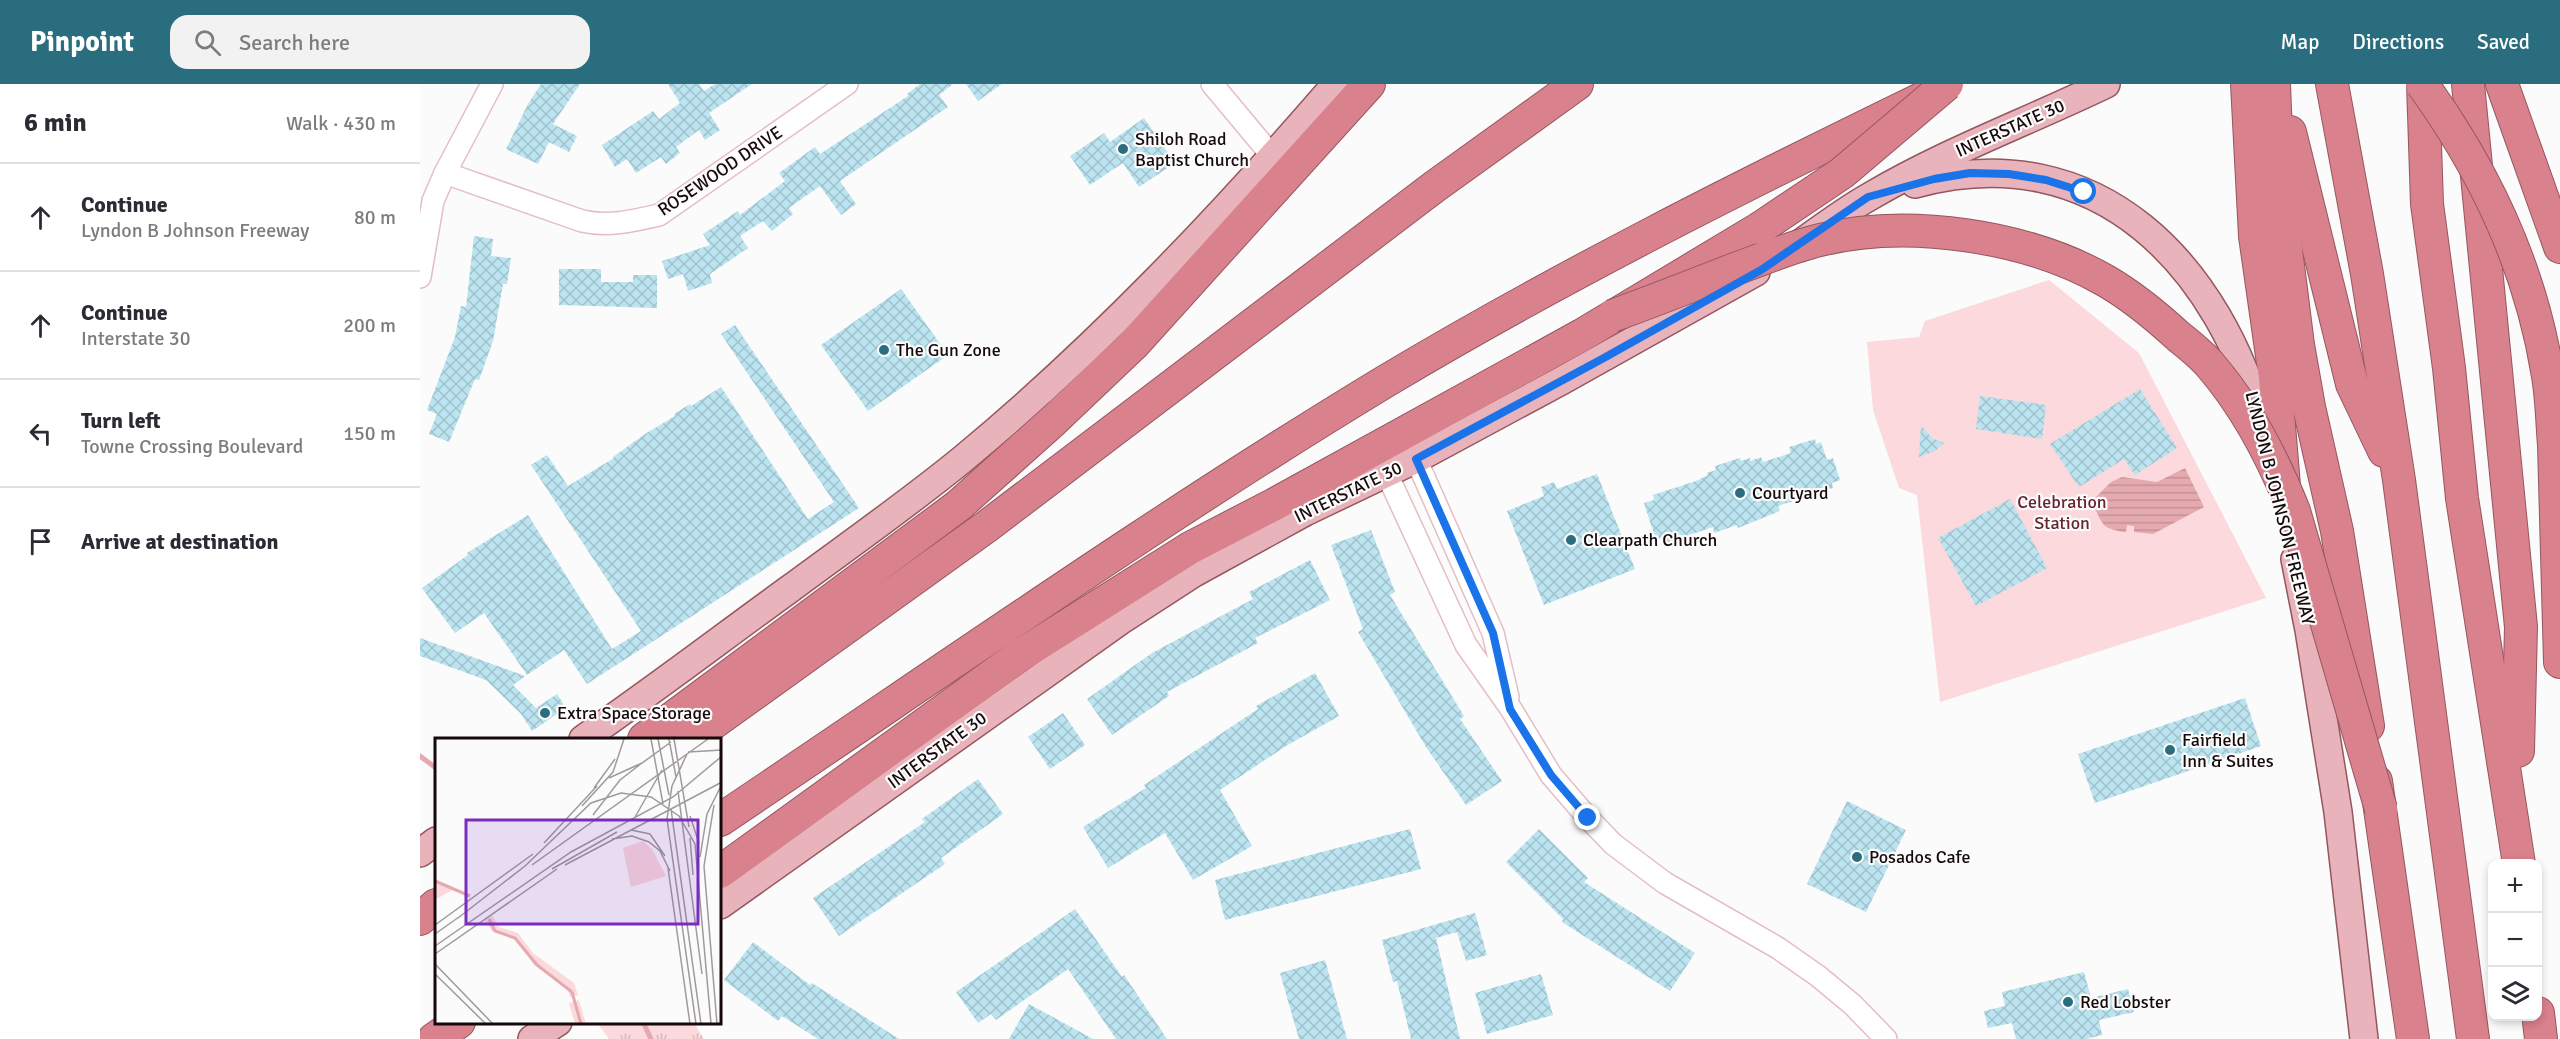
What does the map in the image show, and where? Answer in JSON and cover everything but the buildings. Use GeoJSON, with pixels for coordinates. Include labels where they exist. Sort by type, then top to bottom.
{"type":"FeatureCollection","features":[{"type":"Feature","properties":{"kind":"highway"},"geometry":{"type":"LineString","coordinates":[[645,738],[958,506],[1133,345],[1369,84]]}},
{"type":"Feature","properties":{"kind":"highway"},"geometry":{"type":"LineString","coordinates":[[1434,187],[1542,84]]}},
{"type":"Feature","properties":{"kind":"highway"},"geometry":{"type":"LineString","coordinates":[[692,738],[986,527],[1434,187],[1577,84]]}},
{"type":"Feature","properties":{"kind":"highway"},"geometry":{"type":"LineString","coordinates":[[722,871],[1019,656],[1190,548],[1374,464],[1612,316],[1760,228],[1842,173],[1949,84]]}},
{"type":"Feature","properties":{"kind":"highway"},"geometry":{"type":"LineString","coordinates":[[722,819],[1167,518],[1388,380],[1618,250],[1949,84]]}},
{"type":"Feature","properties":{"kind":"highway"},"geometry":{"type":"LineString","coordinates":[[2247,84],[2255,236],[2275,376],[2287,524]]}},
{"type":"Feature","properties":{"kind":"highway"},"geometry":{"type":"LineString","coordinates":[[2276,84],[2352,384],[2399,480]]}},
{"type":"Feature","properties":{"kind":"highway"},"geometry":{"type":"LineString","coordinates":[[2276,84],[2278,186],[2298,345],[2309,407],[2337,531],[2413,1039]]}},
{"type":"Feature","properties":{"kind":"highway"},"geometry":{"type":"LineString","coordinates":[[2332,84],[2367,274],[2399,480],[2473,1039]]}},
{"type":"Feature","properties":{"kind":"highway"},"geometry":{"type":"LineString","coordinates":[[2423,84],[2474,163],[2500,216],[2530,300],[2548,376],[2554,445],[2560,662]]}},
{"type":"Feature","properties":{"kind":"highway"},"geometry":{"type":"LineString","coordinates":[[2423,84],[2427,204],[2449,368],[2462,498],[2518,850]]}},
{"type":"Feature","properties":{"kind":"highway"},"geometry":{"type":"LineString","coordinates":[[2468,84],[2521,627],[2518,850]]}},
{"type":"Feature","properties":{"kind":"highway"},"geometry":{"type":"LineString","coordinates":[[2502,84],[2560,247]]}},
{"type":"Feature","properties":{"kind":"highway"},"geometry":{"type":"LineString","coordinates":[[1612,316],[1821,239],[1886,230],[1947,232],[1998,240],[2054,258],[2105,280],[2152,312],[2211,365],[2254,424],[2275,463],[2294,511],[2380,809]]}},
{"type":"Feature","properties":{"kind":"highway"},"geometry":{"type":"LineString","coordinates":[[420,919],[435,906]]}},
{"type":"Feature","properties":{"kind":"highway"},"geometry":{"type":"LineString","coordinates":[[420,930],[435,919]]}},
{"type":"Feature","properties":{"kind":"highway"},"geometry":{"type":"LineString","coordinates":[[2539,1021],[2541,1039]]}},
{"type":"Feature","properties":{"kind":"highway"},"geometry":{"type":"LineString","coordinates":[[434,1039],[457,1024]]}},
{"type":"Feature","properties":{"kind":"main road"},"geometry":{"type":"LineString","coordinates":[[585,738],[963,459],[1038,394],[1147,289],[1273,157],[1336,84]]}},
{"type":"Feature","properties":{"kind":"main road","name":"INTERSTATE 30"},"geometry":{"type":"LineString","coordinates":[[722,905],[1120,621],[1194,573],[1305,512],[1374,464],[1416,459],[1761,270],[1868,197],[1993,134],[2106,84]]}},
{"type":"Feature","properties":{"kind":"main road","name":"LYNDON B JOHNSON FREEWAY"},"geometry":{"type":"LineString","coordinates":[[1868,197],[1934,179],[1970,173],[2009,174],[2046,180],[2084,192],[2117,207],[2141,226],[2189,274],[2230,336],[2258,408],[2287,524],[2309,630],[2338,812],[2364,1039]]}},
{"type":"Feature","properties":{"kind":"main road"},"geometry":{"type":"LineString","coordinates":[[420,853],[435,842]]}},
{"type":"Feature","properties":{"kind":"main road"},"geometry":{"type":"LineString","coordinates":[[532,1039],[556,1024]]}},
{"type":"Feature","properties":{"kind":"street"},"geometry":{"type":"LineString","coordinates":[[420,277],[433,201],[445,173],[492,84]]}},
{"type":"Feature","properties":{"kind":"street","name":"ROSEWOOD DRIVE"},"geometry":{"type":"LineString","coordinates":[[445,173],[599,225],[650,217],[659,215],[847,84]]}},
{"type":"Feature","properties":{"kind":"street"},"geometry":{"type":"LineString","coordinates":[[1212,84],[1273,157]]}},
{"type":"Feature","properties":{"kind":"street"},"geometry":{"type":"LineString","coordinates":[[1416,459],[1493,633],[1510,709]]}},
{"type":"Feature","properties":{"kind":"street"},"geometry":{"type":"LineString","coordinates":[[1374,464],[1466,645],[1510,709],[1551,775],[1588,818],[1613,844],[1665,883],[1778,948],[1818,976],[1853,1005],[1886,1039]]}},
{"type":"Feature","properties":{"kind":"green space","name":"Celebration Station"},"geometry":{"type":"Polygon","coordinates":[[[2049,280],[2139,353],[2266,598],[1940,702],[1917,495],[1899,488],[1873,410],[1867,342],[1919,337],[1925,321],[2049,280]]]}},
{"type":"Feature","properties":{"kind":"green space"},"geometry":{"type":"Polygon","coordinates":[[[598,1024],[695,1024],[704,1039],[609,1039],[598,1024]]]}},
{"type":"Feature","properties":{"kind":"shaded area"},"geometry":{"type":"Polygon","coordinates":[[[2185,468],[2204,507],[2153,534],[2134,532],[2134,526],[2127,525],[2126,532],[2118,531],[2108,528],[2102,522],[2094,506],[2098,504],[2094,499],[2111,482],[2122,477],[2157,482],[2185,468]]]}},
{"type":"Feature","properties":{"kind":"waterway"},"geometry":{"type":"LineString","coordinates":[[420,756],[435,767]]}},
{"type":"Feature","properties":{"kind":"waterway"},"geometry":{"type":"LineString","coordinates":[[644,1024],[651,1039]]}},
{"type":"Feature","properties":{"kind":"place","name":"Shiloh Road Baptist Church"},"geometry":{"type":"Point","coordinates":[1123,149]}},
{"type":"Feature","properties":{"kind":"place","name":"The Gun Zone"},"geometry":{"type":"Point","coordinates":[884,350]}},
{"type":"Feature","properties":{"kind":"place","name":"Courtyard"},"geometry":{"type":"Point","coordinates":[1740,493]}},
{"type":"Feature","properties":{"kind":"place","name":"Clearpath Church"},"geometry":{"type":"Point","coordinates":[1571,540]}},
{"type":"Feature","properties":{"kind":"place","name":"Extra Space Storage"},"geometry":{"type":"Point","coordinates":[545,713]}},
{"type":"Feature","properties":{"kind":"place","name":"Fairfield Inn & Suites"},"geometry":{"type":"Point","coordinates":[2170,750]}},
{"type":"Feature","properties":{"kind":"place","name":"Posados Cafe"},"geometry":{"type":"Point","coordinates":[1857,857]}},
{"type":"Feature","properties":{"kind":"place","name":"Red Lobster"},"geometry":{"type":"Point","coordinates":[2068,1002]}},
{"type":"Feature","properties":{"kind":"route"},"geometry":{"type":"LineString","coordinates":[[1588,818],[1551,775],[1510,709],[1493,633],[1416,459],[1761,270],[1868,197],[1934,179],[1970,173],[2009,174],[2046,180],[2084,192]]}}]}
